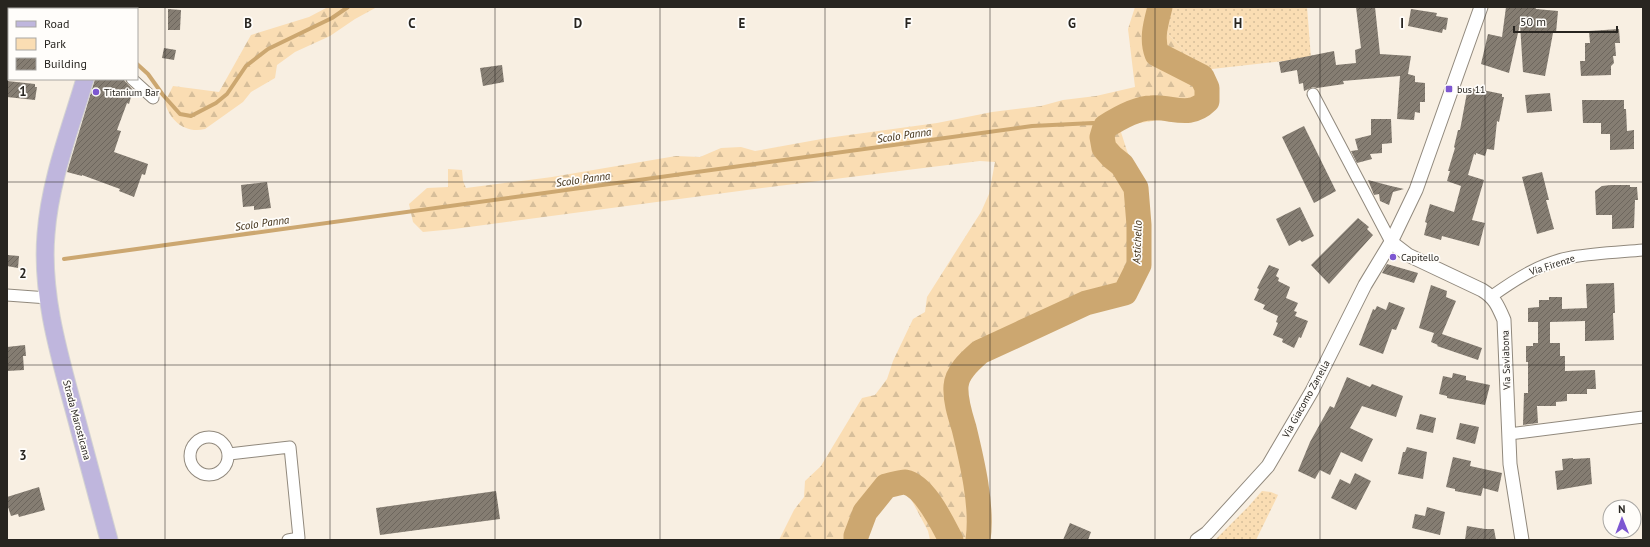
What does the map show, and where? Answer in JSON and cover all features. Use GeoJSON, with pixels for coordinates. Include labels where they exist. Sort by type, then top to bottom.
{"type":"FeatureCollection","features":[{"type":"Feature","properties":{"kind":"main road","name":"Strada Marosticana"},"geometry":{"type":"LineString","coordinates":[[85,80],[58,166],[50,199],[46,235],[46,268],[48,298],[54,332],[109,540]]}},
{"type":"Feature","properties":{"kind":"street","name":"Via Giacomo Zanella"},"geometry":{"type":"LineString","coordinates":[[1197,540],[1207,533],[1268,466],[1312,391],[1365,285],[1391,242],[1416,190],[1481,7]]}},
{"type":"Feature","properties":{"kind":"street"},"geometry":{"type":"LineString","coordinates":[[133,80],[153,98]]}},
{"type":"Feature","properties":{"kind":"street"},"geometry":{"type":"LineString","coordinates":[[1313,94],[1391,242],[1408,255],[1462,279],[1492,296]]}},
{"type":"Feature","properties":{"kind":"street","name":"Via Firenze"},"geometry":{"type":"LineString","coordinates":[[1492,296],[1534,269],[1571,257],[1643,250]]}},
{"type":"Feature","properties":{"kind":"street"},"geometry":{"type":"LineString","coordinates":[[7,295],[48,298]]}},
{"type":"Feature","properties":{"kind":"street","name":"Via Saviabona"},"geometry":{"type":"LineString","coordinates":[[1492,296],[1504,320],[1510,464],[1522,540]]}},
{"type":"Feature","properties":{"kind":"street"},"geometry":{"type":"LineString","coordinates":[[1509,434],[1643,417]]}},
{"type":"Feature","properties":{"kind":"street"},"geometry":{"type":"LineString","coordinates":[[229,454],[290,447],[296,539]]}},
{"type":"Feature","properties":{"kind":"green space"},"geometry":{"type":"Polygon","coordinates":[[[328,7],[377,7],[355,19],[330,36],[295,52],[277,65],[275,78],[251,92],[243,102],[205,129],[198,130],[185,127],[174,120],[170,115],[165,102],[173,86],[219,92],[251,35],[309,17],[328,7]]]}},
{"type":"Feature","properties":{"kind":"green space"},"geometry":{"type":"Polygon","coordinates":[[[1135,7],[1166,7],[1162,20],[1169,35],[1203,70],[1212,112],[1133,124],[1120,129],[1127,151],[1144,186],[1149,212],[1147,257],[1135,288],[1125,300],[1083,309],[1003,344],[969,369],[964,378],[975,431],[987,524],[983,540],[930,540],[928,531],[911,499],[910,494],[893,488],[874,515],[866,540],[779,540],[794,510],[804,497],[805,481],[821,466],[862,398],[875,395],[887,379],[893,361],[913,319],[925,312],[927,297],[981,212],[989,194],[995,162],[980,161],[454,229],[423,232],[413,222],[409,204],[427,188],[448,187],[448,169],[462,170],[463,181],[466,188],[552,177],[676,156],[700,157],[721,148],[741,147],[755,151],[827,138],[937,123],[992,112],[1041,106],[1063,100],[1096,96],[1135,87],[1128,29],[1135,7]]]}},
{"type":"Feature","properties":{"kind":"green space"},"geometry":{"type":"Polygon","coordinates":[[[1166,7],[1307,7],[1311,58],[1203,70],[1169,35],[1162,20],[1166,7]]]}},
{"type":"Feature","properties":{"kind":"green space"},"geometry":{"type":"Polygon","coordinates":[[[1262,491],[1271,492],[1278,495],[1256,540],[1215,540],[1248,507],[1262,491]]]}},
{"type":"Feature","properties":{"kind":"building"},"geometry":{"type":"Polygon","coordinates":[[[1356,7],[1375,7],[1380,54],[1411,56],[1408,74],[1415,76],[1415,82],[1425,83],[1425,102],[1420,102],[1420,113],[1415,112],[1414,120],[1397,119],[1400,76],[1343,81],[1344,84],[1317,88],[1313,87],[1304,91],[1303,83],[1299,84],[1297,70],[1281,73],[1279,62],[1334,51],[1336,65],[1356,63],[1355,50],[1361,48],[1356,7]]]}},
{"type":"Feature","properties":{"kind":"building"},"geometry":{"type":"Polygon","coordinates":[[[1506,7],[1535,7],[1536,9],[1558,11],[1556,33],[1553,33],[1545,76],[1523,72],[1520,24],[1509,73],[1481,64],[1488,34],[1502,37],[1506,7]]]}},
{"type":"Feature","properties":{"kind":"building"},"geometry":{"type":"Polygon","coordinates":[[[168,9],[181,10],[180,30],[168,30],[168,9]]]}},
{"type":"Feature","properties":{"kind":"building"},"geometry":{"type":"Polygon","coordinates":[[[1411,9],[1437,13],[1436,16],[1448,18],[1446,30],[1443,29],[1442,33],[1408,26],[1411,9]]]}},
{"type":"Feature","properties":{"kind":"building"},"geometry":{"type":"Polygon","coordinates":[[[1619,29],[1620,43],[1615,43],[1616,56],[1613,56],[1614,63],[1611,66],[1611,75],[1581,76],[1580,61],[1585,61],[1585,43],[1590,43],[1589,31],[1619,29]]]}},
{"type":"Feature","properties":{"kind":"building"},"geometry":{"type":"Polygon","coordinates":[[[164,48],[176,50],[174,60],[162,58],[164,48]]]}},
{"type":"Feature","properties":{"kind":"building"},"geometry":{"type":"Polygon","coordinates":[[[502,65],[504,82],[483,86],[480,68],[502,65]]]}},
{"type":"Feature","properties":{"kind":"building"},"geometry":{"type":"Polygon","coordinates":[[[95,80],[124,80],[133,90],[129,104],[127,103],[117,130],[121,131],[114,152],[148,164],[145,175],[142,174],[134,197],[119,191],[120,189],[82,175],[67,172],[95,80]]]}},
{"type":"Feature","properties":{"kind":"building"},"geometry":{"type":"Polygon","coordinates":[[[7,81],[35,84],[35,87],[37,87],[35,100],[7,97],[7,81]]]}},
{"type":"Feature","properties":{"kind":"building"},"geometry":{"type":"Polygon","coordinates":[[[1468,87],[1502,94],[1502,97],[1504,97],[1499,122],[1497,121],[1494,150],[1487,149],[1485,156],[1476,153],[1476,155],[1474,154],[1468,175],[1484,180],[1472,220],[1485,223],[1479,246],[1442,236],[1441,240],[1424,235],[1427,223],[1425,222],[1430,204],[1454,212],[1461,186],[1447,181],[1450,171],[1448,171],[1455,148],[1458,130],[1460,130],[1468,87]]]}},
{"type":"Feature","properties":{"kind":"building"},"geometry":{"type":"Polygon","coordinates":[[[1550,93],[1552,111],[1527,113],[1525,95],[1550,93]]]}},
{"type":"Feature","properties":{"kind":"building"},"geometry":{"type":"Polygon","coordinates":[[[1582,100],[1624,100],[1627,131],[1634,130],[1634,149],[1610,150],[1610,134],[1601,134],[1601,123],[1583,123],[1582,100]]]}},
{"type":"Feature","properties":{"kind":"building"},"geometry":{"type":"Polygon","coordinates":[[[1371,119],[1391,119],[1392,143],[1382,144],[1382,153],[1370,154],[1372,159],[1357,163],[1351,151],[1358,150],[1355,139],[1371,135],[1371,119]]]}},
{"type":"Feature","properties":{"kind":"building"},"geometry":{"type":"Polygon","coordinates":[[[1304,126],[1336,191],[1314,203],[1282,137],[1304,126]]]}},
{"type":"Feature","properties":{"kind":"building"},"geometry":{"type":"Polygon","coordinates":[[[1542,172],[1549,200],[1546,200],[1554,229],[1537,234],[1522,177],[1542,172]]]}},
{"type":"Feature","properties":{"kind":"building"},"geometry":{"type":"Polygon","coordinates":[[[1368,180],[1404,189],[1393,192],[1389,205],[1380,201],[1379,194],[1374,195],[1368,180]]]}},
{"type":"Feature","properties":{"kind":"building"},"geometry":{"type":"Polygon","coordinates":[[[267,182],[271,208],[254,210],[254,206],[243,207],[241,185],[267,182]]]}},
{"type":"Feature","properties":{"kind":"building"},"geometry":{"type":"Polygon","coordinates":[[[1630,185],[1630,187],[1637,187],[1638,200],[1635,200],[1634,228],[1612,229],[1612,215],[1596,215],[1595,191],[1602,186],[1630,185]]]}},
{"type":"Feature","properties":{"kind":"building"},"geometry":{"type":"Polygon","coordinates":[[[1300,207],[1314,236],[1302,242],[1300,240],[1289,246],[1276,219],[1300,207]]]}},
{"type":"Feature","properties":{"kind":"building"},"geometry":{"type":"Polygon","coordinates":[[[1358,218],[1369,227],[1367,229],[1373,235],[1329,284],[1311,265],[1358,218]]]}},
{"type":"Feature","properties":{"kind":"building"},"geometry":{"type":"Polygon","coordinates":[[[7,255],[19,256],[18,268],[7,266],[7,255]]]}},
{"type":"Feature","properties":{"kind":"building"},"geometry":{"type":"Polygon","coordinates":[[[1387,264],[1418,273],[1414,283],[1382,273],[1387,264]]]}},
{"type":"Feature","properties":{"kind":"building"},"geometry":{"type":"Polygon","coordinates":[[[1269,265],[1279,269],[1276,276],[1279,278],[1278,281],[1290,287],[1286,298],[1298,303],[1294,311],[1297,312],[1295,316],[1308,321],[1301,338],[1299,337],[1294,348],[1282,342],[1283,339],[1273,335],[1278,323],[1276,322],[1278,316],[1263,309],[1265,305],[1254,300],[1259,289],[1257,288],[1269,265]]]}},
{"type":"Feature","properties":{"kind":"building"},"geometry":{"type":"Polygon","coordinates":[[[1614,283],[1614,340],[1585,341],[1585,321],[1550,322],[1550,343],[1560,343],[1560,356],[1565,356],[1565,371],[1595,370],[1596,389],[1587,389],[1587,394],[1567,394],[1567,401],[1556,402],[1556,406],[1537,406],[1538,423],[1523,425],[1524,393],[1528,393],[1528,362],[1526,362],[1526,346],[1533,346],[1533,343],[1538,343],[1538,322],[1528,322],[1528,308],[1539,307],[1539,300],[1549,300],[1549,297],[1562,297],[1562,309],[1587,308],[1586,284],[1614,283]]]}},
{"type":"Feature","properties":{"kind":"building"},"geometry":{"type":"Polygon","coordinates":[[[1431,285],[1447,291],[1446,297],[1456,301],[1442,334],[1482,348],[1478,360],[1437,346],[1438,345],[1431,342],[1434,333],[1419,328],[1431,285]]]}},
{"type":"Feature","properties":{"kind":"building"},"geometry":{"type":"Polygon","coordinates":[[[1389,302],[1405,308],[1396,330],[1392,329],[1383,354],[1359,345],[1373,309],[1375,310],[1377,306],[1386,310],[1389,302]]]}},
{"type":"Feature","properties":{"kind":"building"},"geometry":{"type":"Polygon","coordinates":[[[25,345],[26,356],[23,356],[24,370],[7,371],[7,347],[25,345]]]}},
{"type":"Feature","properties":{"kind":"building"},"geometry":{"type":"Polygon","coordinates":[[[1453,373],[1466,376],[1466,380],[1490,385],[1485,405],[1447,398],[1447,396],[1439,394],[1443,376],[1452,378],[1453,373]]]}},
{"type":"Feature","properties":{"kind":"building"},"geometry":{"type":"Polygon","coordinates":[[[1347,377],[1370,387],[1372,384],[1403,396],[1396,417],[1362,406],[1350,428],[1373,439],[1362,462],[1341,452],[1330,475],[1320,470],[1315,479],[1298,471],[1310,442],[1330,406],[1334,408],[1347,377]]]}},
{"type":"Feature","properties":{"kind":"building"},"geometry":{"type":"Polygon","coordinates":[[[1420,414],[1436,418],[1433,433],[1416,429],[1420,414]]]}},
{"type":"Feature","properties":{"kind":"building"},"geometry":{"type":"Polygon","coordinates":[[[1460,423],[1479,427],[1475,444],[1456,439],[1460,423]]]}},
{"type":"Feature","properties":{"kind":"building"},"geometry":{"type":"Polygon","coordinates":[[[1407,447],[1427,452],[1423,479],[1398,474],[1403,452],[1405,452],[1407,447]]]}},
{"type":"Feature","properties":{"kind":"building"},"geometry":{"type":"Polygon","coordinates":[[[1453,457],[1471,461],[1470,466],[1502,473],[1498,492],[1483,488],[1481,496],[1455,491],[1455,489],[1446,487],[1453,457]]]}},
{"type":"Feature","properties":{"kind":"building"},"geometry":{"type":"Polygon","coordinates":[[[1590,458],[1592,484],[1557,490],[1555,471],[1563,470],[1562,459],[1590,458]]]}},
{"type":"Feature","properties":{"kind":"building"},"geometry":{"type":"Polygon","coordinates":[[[1355,473],[1371,481],[1356,510],[1331,498],[1340,479],[1350,484],[1355,473]]]}},
{"type":"Feature","properties":{"kind":"building"},"geometry":{"type":"Polygon","coordinates":[[[39,487],[45,510],[19,517],[18,514],[11,516],[7,504],[7,497],[39,487]]]}},
{"type":"Feature","properties":{"kind":"building"},"geometry":{"type":"Polygon","coordinates":[[[496,491],[500,519],[380,535],[376,508],[496,491]]]}},
{"type":"Feature","properties":{"kind":"building"},"geometry":{"type":"Polygon","coordinates":[[[1427,507],[1445,512],[1440,535],[1412,528],[1415,514],[1425,516],[1427,507]]]}},
{"type":"Feature","properties":{"kind":"building"},"geometry":{"type":"Polygon","coordinates":[[[1070,523],[1091,532],[1088,540],[1063,540],[1070,523]]]}},
{"type":"Feature","properties":{"kind":"building"},"geometry":{"type":"Polygon","coordinates":[[[1467,526],[1494,529],[1496,540],[1465,540],[1467,526]]]}},
{"type":"Feature","properties":{"kind":"waterway"},"geometry":{"type":"LineString","coordinates":[[138,65],[148,74],[163,95],[180,114],[191,116],[216,103],[227,94],[246,66],[268,49],[332,18],[348,7]]}},
{"type":"Feature","properties":{"kind":"waterway","name":"Astichello"},"geometry":{"type":"LineString","coordinates":[[978,540],[979,513],[976,484],[956,397],[956,386],[961,371],[980,352],[1086,303],[1125,293],[1139,265],[1139,225],[1136,188],[1122,165],[1104,148],[1102,137],[1105,127],[1139,110],[1159,108],[1187,111],[1194,109],[1207,101],[1207,88],[1202,77],[1157,54],[1154,36],[1160,7]]}},
{"type":"Feature","properties":{"kind":"waterway","name":"Scolo Panna"},"geometry":{"type":"LineString","coordinates":[[64,259],[1032,126],[1093,123],[1105,127]]}},
{"type":"Feature","properties":{"kind":"waterway","name":"Astichello"},"geometry":{"type":"LineString","coordinates":[[856,540],[856,536],[865,512],[886,486],[901,482],[912,485],[926,498],[938,515],[951,540]]}},
{"type":"Feature","properties":{"kind":"place","name":"bus 11"},"geometry":{"type":"Point","coordinates":[1449,89]}},
{"type":"Feature","properties":{"kind":"place","name":"Titanium Bar"},"geometry":{"type":"Point","coordinates":[96,92]}},
{"type":"Feature","properties":{"kind":"place","name":"Capitello"},"geometry":{"type":"Point","coordinates":[1393,257]}}]}
